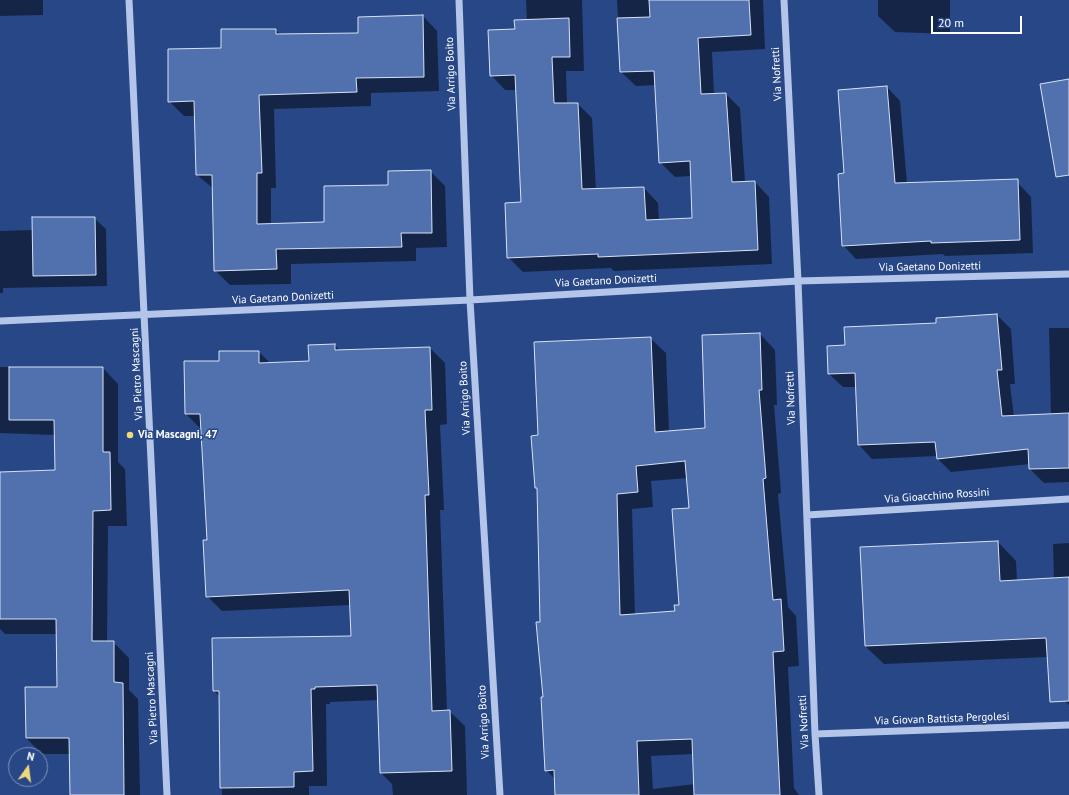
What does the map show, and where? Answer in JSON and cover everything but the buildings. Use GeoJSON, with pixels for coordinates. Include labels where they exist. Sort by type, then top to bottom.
{"type":"FeatureCollection","features":[{"type":"Feature","properties":{"kind":"street","name":"Via Pietro Mascagni"},"geometry":{"type":"LineString","coordinates":[[129,0],[146,316],[168,795]]}},
{"type":"Feature","properties":{"kind":"street","name":"Via Arrigo Boito"},"geometry":{"type":"LineString","coordinates":[[459,0],[470,300],[500,795]]}},
{"type":"Feature","properties":{"kind":"street","name":"Via Nofretti"},"geometry":{"type":"LineString","coordinates":[[784,0],[798,281],[815,734],[819,795]]}},
{"type":"Feature","properties":{"kind":"street","name":"Via Gaetano Donizetti"},"geometry":{"type":"LineString","coordinates":[[0,321],[146,316],[470,300],[798,281],[1069,274]]}},
{"type":"Feature","properties":{"kind":"street","name":"Via Gioacchino Rossini"},"geometry":{"type":"LineString","coordinates":[[807,515],[1069,499]]}},
{"type":"Feature","properties":{"kind":"street","name":"Via Giovan Battista Pergolesi"},"geometry":{"type":"LineString","coordinates":[[815,734],[1069,725]]}},
{"type":"Feature","properties":{"kind":"place","name":"Via Mascagni, 47"},"geometry":{"type":"Point","coordinates":[130,435]}}]}
